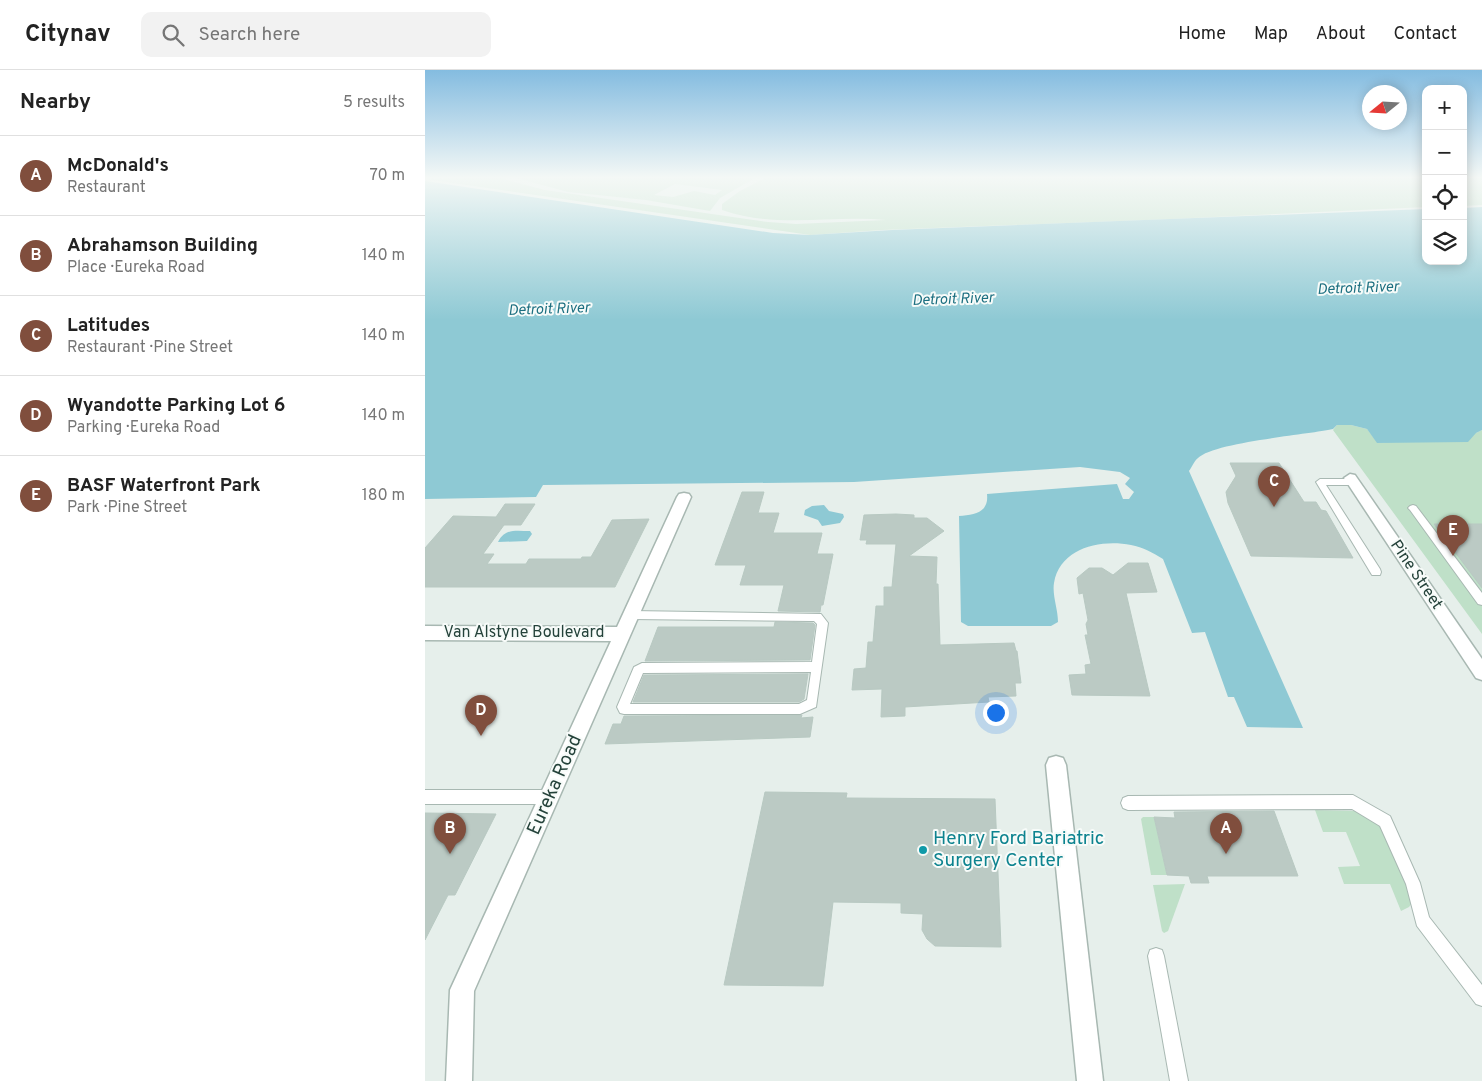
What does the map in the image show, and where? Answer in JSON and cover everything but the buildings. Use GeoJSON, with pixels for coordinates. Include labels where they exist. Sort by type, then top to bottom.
{"type":"FeatureCollection","features":[{"type":"Feature","properties":{"kind":"street","name":"Pine Street"},"geometry":{"type":"LineString","coordinates":[[1352,480],[1481,670]]}},
{"type":"Feature","properties":{"kind":"street","name":"Eureka Road"},"geometry":{"type":"LineString","coordinates":[[459,1081],[462,990],[684,497]]}},
{"type":"Feature","properties":{"kind":"street","name":"Van Alstyne Boulevard"},"geometry":{"type":"LineString","coordinates":[[425,633],[623,634]]}},
{"type":"Feature","properties":{"kind":"street"},"geometry":{"type":"LineString","coordinates":[[1055,766],[1090,1081]]}},
{"type":"Feature","properties":{"kind":"lane"},"geometry":{"type":"LineString","coordinates":[[1352,480],[1320,482],[1376,572]]}},
{"type":"Feature","properties":{"kind":"lane"},"geometry":{"type":"LineString","coordinates":[[1413,508],[1482,601]]}},
{"type":"Feature","properties":{"kind":"lane"},"geometry":{"type":"LineString","coordinates":[[631,614],[817,617],[823,623],[817,667],[812,703],[800,709],[625,710],[623,707],[638,670],[642,668],[817,667]]}},
{"type":"Feature","properties":{"kind":"lane"},"geometry":{"type":"LineString","coordinates":[[425,797],[549,797]]}},
{"type":"Feature","properties":{"kind":"lane"},"geometry":{"type":"LineString","coordinates":[[1128,803],[1353,802],[1385,821],[1413,883],[1422,921],[1482,998]]}},
{"type":"Feature","properties":{"kind":"lane"},"geometry":{"type":"LineString","coordinates":[[1156,956],[1179,1081]]}},
{"type":"Feature","properties":{"kind":"green space"},"geometry":{"type":"Polygon","coordinates":[[[742,225],[1009,225],[810,235],[742,225]]]}},
{"type":"Feature","properties":{"kind":"green space"},"geometry":{"type":"Polygon","coordinates":[[[1337,425],[1351,425],[1367,429],[1378,443],[1476,433],[1482,430],[1482,634],[1333,430],[1337,425]]]}},
{"type":"Feature","properties":{"kind":"green space"},"geometry":{"type":"Polygon","coordinates":[[[1315,810],[1357,811],[1379,824],[1410,885],[1412,903],[1409,907],[1401,911],[1390,884],[1344,884],[1338,867],[1360,866],[1346,832],[1323,832],[1315,810]]]}},
{"type":"Feature","properties":{"kind":"green space"},"geometry":{"type":"Polygon","coordinates":[[[1143,817],[1154,817],[1167,875],[1151,875],[1141,819],[1143,817]]]}},
{"type":"Feature","properties":{"kind":"green space"},"geometry":{"type":"Polygon","coordinates":[[[1185,884],[1168,931],[1164,933],[1162,931],[1153,885],[1185,884]]]}},
{"type":"Feature","properties":{"kind":"water","name":"Detroit River"},"geometry":{"type":"Polygon","coordinates":[[[425,225],[721,225],[773,233],[809,235],[1015,225],[1422,225],[1422,265],[1467,265],[1467,225],[1482,225],[1482,430],[1476,433],[1468,442],[1377,443],[1367,429],[1351,425],[1337,425],[1333,429],[1241,443],[1207,452],[1195,461],[1189,471],[1303,728],[1247,727],[1234,697],[1228,697],[1205,632],[1192,633],[1163,559],[1140,547],[1119,543],[1095,545],[1073,554],[1064,561],[1054,583],[1058,622],[1051,626],[968,626],[961,622],[959,516],[975,514],[983,509],[986,505],[987,494],[1117,484],[1123,499],[1129,499],[1134,492],[1125,484],[1130,478],[1120,472],[1080,467],[854,482],[543,485],[536,497],[425,499],[425,225]]]}},
{"type":"Feature","properties":{"kind":"water"},"geometry":{"type":"Polygon","coordinates":[[[824,505],[829,511],[843,514],[844,517],[840,523],[822,526],[818,520],[804,515],[805,510],[812,506],[824,505]]]}},
{"type":"Feature","properties":{"kind":"water"},"geometry":{"type":"Polygon","coordinates":[[[530,531],[532,534],[527,541],[498,542],[508,532],[530,531]]]}},
{"type":"Feature","properties":{"kind":"place","name":"Latitudes"},"geometry":{"type":"Point","coordinates":[1274,507]}},
{"type":"Feature","properties":{"kind":"place","name":"BASF Waterfront Park"},"geometry":{"type":"Point","coordinates":[1453,556]}},
{"type":"Feature","properties":{"kind":"place","name":"Wyandotte Parking Lot 6"},"geometry":{"type":"Point","coordinates":[481,736]}},
{"type":"Feature","properties":{"kind":"place","name":"Henry Ford Bariatric Surgery Center"},"geometry":{"type":"Point","coordinates":[923,850]}},
{"type":"Feature","properties":{"kind":"place","name":"Abrahamson Building"},"geometry":{"type":"Point","coordinates":[450,854]}},
{"type":"Feature","properties":{"kind":"place","name":"McDonald's"},"geometry":{"type":"Point","coordinates":[1226,854]}}]}
